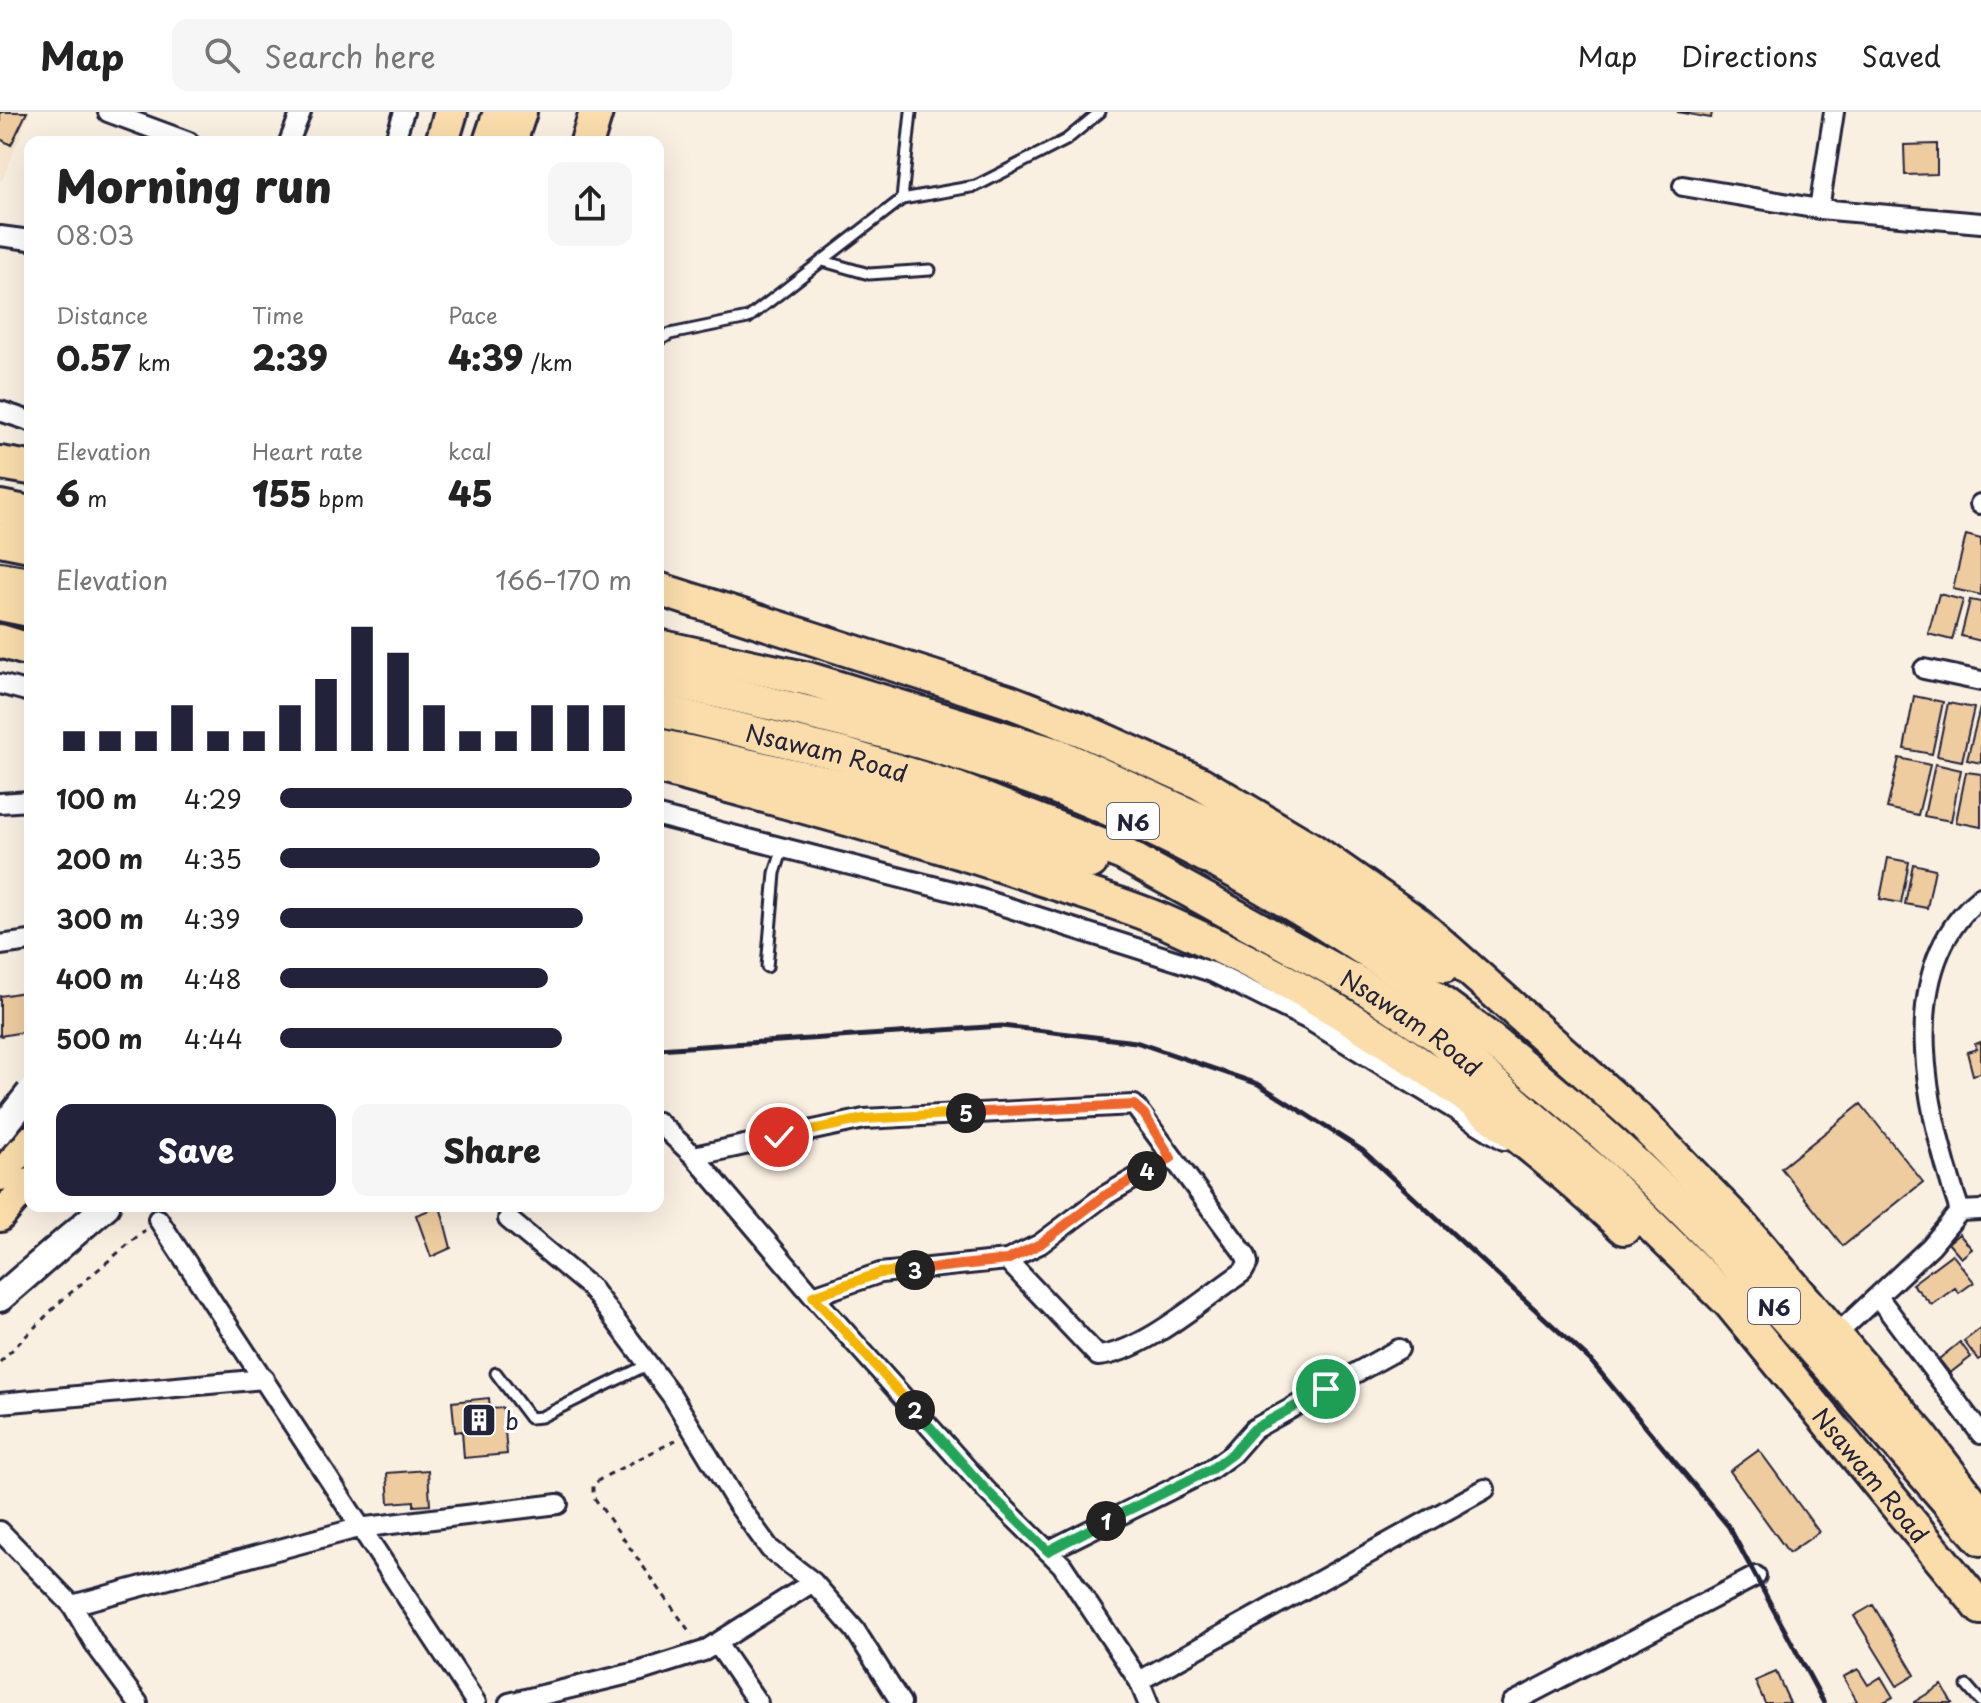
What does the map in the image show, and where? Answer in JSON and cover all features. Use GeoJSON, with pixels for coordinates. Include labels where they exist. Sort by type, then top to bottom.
{"type":"FeatureCollection","features":[{"type":"Feature","properties":{"kind":"highway"},"geometry":{"type":"LineString","coordinates":[[444,136],[451,112]]}},
{"type":"Feature","properties":{"kind":"highway"},"geometry":{"type":"LineString","coordinates":[[589,136],[596,112]]}},
{"type":"Feature","properties":{"kind":"highway"},"geometry":{"type":"LineString","coordinates":[[0,463],[24,467]]}},
{"type":"Feature","properties":{"kind":"highway"},"geometry":{"type":"LineString","coordinates":[[0,507],[24,512]]}},
{"type":"Feature","properties":{"kind":"highway"},"geometry":{"type":"LineString","coordinates":[[0,539],[24,544]]}},
{"type":"Feature","properties":{"kind":"highway"},"geometry":{"type":"LineString","coordinates":[[0,579],[24,583]]}},
{"type":"Feature","properties":{"kind":"highway"},"geometry":{"type":"LineString","coordinates":[[664,591],[1008,701],[1080,729],[1200,783],[1311,849],[1417,923],[1640,1121],[1741,1225],[1836,1335],[1981,1514]]}},
{"type":"Feature","properties":{"kind":"highway"},"geometry":{"type":"LineString","coordinates":[[0,604],[24,609]]}},
{"type":"Feature","properties":{"kind":"highway"},"geometry":{"type":"LineString","coordinates":[[664,612],[825,643]]}},
{"type":"Feature","properties":{"kind":"highway"},"geometry":{"type":"LineString","coordinates":[[0,639],[24,641]]}},
{"type":"Feature","properties":{"kind":"highway"},"geometry":{"type":"LineString","coordinates":[[0,639],[24,648]]}},
{"type":"Feature","properties":{"kind":"highway"},"geometry":{"type":"LineString","coordinates":[[664,647],[809,679],[1058,755],[1231,834],[1509,1005]]}},
{"type":"Feature","properties":{"kind":"highway","name":"Nsawam Road"},"geometry":{"type":"LineString","coordinates":[[664,679],[856,722],[966,755],[1137,822],[1303,909],[1455,1013],[1551,1088],[1629,1158],[1745,1275],[1981,1539]]}},
{"type":"Feature","properties":{"kind":"highway","name":"Nsawam Road"},"geometry":{"type":"LineString","coordinates":[[664,711],[846,755],[955,788],[1123,854],[1177,887],[1359,984],[1450,1047],[1602,1177],[1730,1303],[1981,1608]]}},
{"type":"Feature","properties":{"kind":"highway"},"geometry":{"type":"LineString","coordinates":[[664,746],[845,787],[1177,887]]}},
{"type":"Feature","properties":{"kind":"highway"},"geometry":{"type":"LineString","coordinates":[[664,769],[1005,866],[1164,921],[1318,997],[1398,1048],[1529,1147],[1600,1206],[1712,1310],[1859,1460]]}},
{"type":"Feature","properties":{"kind":"main road"},"geometry":{"type":"LineString","coordinates":[[490,136],[498,112]]}},
{"type":"Feature","properties":{"kind":"main road"},"geometry":{"type":"LineString","coordinates":[[514,136],[522,112]]}},
{"type":"Feature","properties":{"kind":"main road"},"geometry":{"type":"LineString","coordinates":[[0,1176],[24,1147]]}},
{"type":"Feature","properties":{"kind":"main road"},"geometry":{"type":"LineString","coordinates":[[0,1217],[24,1189]]}},
{"type":"Feature","properties":{"kind":"street"},"geometry":{"type":"LineString","coordinates":[[108,112],[173,136]]}},
{"type":"Feature","properties":{"kind":"street"},"geometry":{"type":"LineString","coordinates":[[291,136],[301,112]]}},
{"type":"Feature","properties":{"kind":"street"},"geometry":{"type":"LineString","coordinates":[[396,136],[404,112]]}},
{"type":"Feature","properties":{"kind":"street"},"geometry":{"type":"LineString","coordinates":[[1819,209],[1834,112]]}},
{"type":"Feature","properties":{"kind":"street"},"geometry":{"type":"LineString","coordinates":[[1683,186],[1819,209],[1981,223]]}},
{"type":"Feature","properties":{"kind":"street"},"geometry":{"type":"LineString","coordinates":[[0,236],[24,239]]}},
{"type":"Feature","properties":{"kind":"street"},"geometry":{"type":"LineString","coordinates":[[0,411],[24,419]]}},
{"type":"Feature","properties":{"kind":"street"},"geometry":{"type":"LineString","coordinates":[[1924,669],[1981,681]]}},
{"type":"Feature","properties":{"kind":"street"},"geometry":{"type":"LineString","coordinates":[[0,684],[24,690]]}},
{"type":"Feature","properties":{"kind":"street"},"geometry":{"type":"LineString","coordinates":[[0,803],[24,801]]}},
{"type":"Feature","properties":{"kind":"street"},"geometry":{"type":"LineString","coordinates":[[664,817],[784,845],[972,896],[1212,972],[1309,1020],[1481,1129],[1529,1147]]}},
{"type":"Feature","properties":{"kind":"street"},"geometry":{"type":"LineString","coordinates":[[1960,1211],[1930,1107],[1924,1031],[1932,973],[1945,935],[1981,897]]}},
{"type":"Feature","properties":{"kind":"street"},"geometry":{"type":"LineString","coordinates":[[0,945],[24,942]]}},
{"type":"Feature","properties":{"kind":"street"},"geometry":{"type":"LineString","coordinates":[[0,1131],[24,1101]]}},
{"type":"Feature","properties":{"kind":"street"},"geometry":{"type":"LineString","coordinates":[[694,1156],[864,1119],[1134,1105],[1144,1114],[1171,1158],[1246,1256],[1248,1263],[1243,1272],[1150,1335],[1116,1354],[1098,1356],[1007,1260]]}},
{"type":"Feature","properties":{"kind":"street"},"geometry":{"type":"LineString","coordinates":[[664,1128],[694,1156],[813,1296],[986,1490],[1048,1551],[1078,1586],[1139,1681],[1148,1703]]}},
{"type":"Feature","properties":{"kind":"street"},"geometry":{"type":"LineString","coordinates":[[813,1296],[880,1273],[1007,1260],[1040,1244],[1104,1196],[1171,1158]]}},
{"type":"Feature","properties":{"kind":"street"},"geometry":{"type":"LineString","coordinates":[[1836,1335],[1931,1246],[1960,1211],[1981,1210]]}},
{"type":"Feature","properties":{"kind":"street"},"geometry":{"type":"LineString","coordinates":[[0,1298],[99,1212]]}},
{"type":"Feature","properties":{"kind":"street"},"geometry":{"type":"LineString","coordinates":[[158,1219],[358,1528],[476,1703]]}},
{"type":"Feature","properties":{"kind":"street"},"geometry":{"type":"LineString","coordinates":[[508,1219],[591,1288],[693,1431],[738,1505],[770,1549],[813,1582],[855,1630],[901,1703]]}},
{"type":"Feature","properties":{"kind":"street"},"geometry":{"type":"LineString","coordinates":[[1878,1297],[1981,1434]]}},
{"type":"Feature","properties":{"kind":"street"},"geometry":{"type":"LineString","coordinates":[[1048,1551],[1210,1470],[1232,1454],[1254,1429],[1399,1349]]}},
{"type":"Feature","properties":{"kind":"street"},"geometry":{"type":"LineString","coordinates":[[0,1403],[264,1379]]}},
{"type":"Feature","properties":{"kind":"street"},"geometry":{"type":"LineString","coordinates":[[1139,1681],[1485,1489]]}},
{"type":"Feature","properties":{"kind":"street"},"geometry":{"type":"LineString","coordinates":[[72,1605],[358,1528],[558,1504]]}},
{"type":"Feature","properties":{"kind":"street"},"geometry":{"type":"LineString","coordinates":[[0,1531],[72,1605],[96,1646],[138,1703]]}},
{"type":"Feature","properties":{"kind":"street"},"geometry":{"type":"LineString","coordinates":[[1512,1703],[1756,1576]]}},
{"type":"Feature","properties":{"kind":"street"},"geometry":{"type":"LineString","coordinates":[[509,1703],[641,1671],[711,1648],[813,1582]]}},
{"type":"Feature","properties":{"kind":"street"},"geometry":{"type":"LineString","coordinates":[[711,1648],[758,1703]]}},
{"type":"Feature","properties":{"kind":"lane"},"geometry":{"type":"LineString","coordinates":[[902,199],[911,112]]}},
{"type":"Feature","properties":{"kind":"lane"},"geometry":{"type":"LineString","coordinates":[[664,338],[748,318],[902,199],[976,186],[1066,140],[1100,112]]}},
{"type":"Feature","properties":{"kind":"lane"},"geometry":{"type":"LineString","coordinates":[[823,261],[869,274],[930,270]]}},
{"type":"Feature","properties":{"kind":"lane"},"geometry":{"type":"LineString","coordinates":[[767,967],[775,873],[784,845]]}},
{"type":"Feature","properties":{"kind":"lane"},"geometry":{"type":"LineString","coordinates":[[496,1373],[530,1418],[541,1417],[647,1365]]}},
{"type":"Feature","properties":{"kind":"lane"},"geometry":{"type":"LineString","coordinates":[[1967,1686],[1981,1702]]}},
{"type":"Feature","properties":{"kind":"path"},"geometry":{"type":"LineString","coordinates":[[0,1362],[71,1292],[158,1219]]}},
{"type":"Feature","properties":{"kind":"path"},"geometry":{"type":"LineString","coordinates":[[693,1431],[602,1478],[593,1485],[593,1496],[711,1648]]}},
{"type":"Feature","properties":{"kind":"shaded area"},"geometry":{"type":"Polygon","coordinates":[[[0,112],[30,112],[2,181],[0,180],[0,112]]]}},
{"type":"Feature","properties":{"kind":"building"},"geometry":{"type":"Polygon","coordinates":[[[0,112],[27,112],[11,145],[0,139],[0,112]]]}},
{"type":"Feature","properties":{"kind":"building"},"geometry":{"type":"Polygon","coordinates":[[[1677,112],[1712,112],[1711,118],[1677,112]]]}},
{"type":"Feature","properties":{"kind":"building"},"geometry":{"type":"Polygon","coordinates":[[[1937,144],[1937,174],[1905,175],[1904,145],[1937,144]]]}},
{"type":"Feature","properties":{"kind":"building"},"geometry":{"type":"Polygon","coordinates":[[[1966,535],[1981,539],[1981,595],[1953,589],[1966,535]]]}},
{"type":"Feature","properties":{"kind":"building"},"geometry":{"type":"Polygon","coordinates":[[[1939,594],[1963,600],[1952,640],[1928,634],[1939,594]]]}},
{"type":"Feature","properties":{"kind":"building"},"geometry":{"type":"Polygon","coordinates":[[[1970,600],[1981,602],[1981,641],[1961,636],[1970,600]]]}},
{"type":"Feature","properties":{"kind":"building"},"geometry":{"type":"Polygon","coordinates":[[[1914,696],[1943,702],[1932,754],[1904,749],[1914,696]]]}},
{"type":"Feature","properties":{"kind":"building"},"geometry":{"type":"Polygon","coordinates":[[[1948,703],[1974,708],[1962,761],[1937,756],[1948,703]]]}},
{"type":"Feature","properties":{"kind":"building"},"geometry":{"type":"Polygon","coordinates":[[[1981,708],[1981,763],[1967,760],[1981,708]]]}},
{"type":"Feature","properties":{"kind":"building"},"geometry":{"type":"Polygon","coordinates":[[[1899,758],[1930,765],[1918,815],[1887,808],[1899,758]]]}},
{"type":"Feature","properties":{"kind":"building"},"geometry":{"type":"Polygon","coordinates":[[[1935,764],[1961,770],[1951,821],[1924,816],[1935,764]]]}},
{"type":"Feature","properties":{"kind":"building"},"geometry":{"type":"Polygon","coordinates":[[[1966,772],[1981,774],[1981,827],[1956,822],[1966,772]]]}},
{"type":"Feature","properties":{"kind":"building"},"geometry":{"type":"Polygon","coordinates":[[[1888,858],[1909,862],[1901,903],[1880,899],[1888,858]]]}},
{"type":"Feature","properties":{"kind":"building"},"geometry":{"type":"Polygon","coordinates":[[[1913,864],[1935,869],[1927,908],[1905,904],[1913,864]]]}},
{"type":"Feature","properties":{"kind":"building"},"geometry":{"type":"Polygon","coordinates":[[[24,992],[24,1032],[0,1036],[0,996],[24,992]]]}},
{"type":"Feature","properties":{"kind":"building"},"geometry":{"type":"Polygon","coordinates":[[[1981,1042],[1981,1073],[1973,1075],[1967,1052],[1977,1049],[1975,1044],[1981,1042]]]}},
{"type":"Feature","properties":{"kind":"building"},"geometry":{"type":"Polygon","coordinates":[[[1861,1104],[1923,1182],[1843,1246],[1781,1168],[1861,1104]]]}},
{"type":"Feature","properties":{"kind":"building"},"geometry":{"type":"Polygon","coordinates":[[[442,1212],[451,1248],[431,1257],[416,1215],[442,1212]]]}},
{"type":"Feature","properties":{"kind":"building"},"geometry":{"type":"Polygon","coordinates":[[[1959,1234],[1972,1249],[1961,1258],[1948,1243],[1959,1234]]]}},
{"type":"Feature","properties":{"kind":"building"},"geometry":{"type":"Polygon","coordinates":[[[1952,1254],[1974,1282],[1959,1293],[1955,1288],[1932,1305],[1912,1284],[1952,1254]]]}},
{"type":"Feature","properties":{"kind":"building"},"geometry":{"type":"Polygon","coordinates":[[[1981,1328],[1981,1358],[1978,1360],[1964,1341],[1981,1328]]]}},
{"type":"Feature","properties":{"kind":"building"},"geometry":{"type":"Polygon","coordinates":[[[1960,1342],[1971,1357],[1950,1373],[1939,1359],[1960,1342]]]}},
{"type":"Feature","properties":{"kind":"building","name":"b"},"geometry":{"type":"Polygon","coordinates":[[[489,1398],[490,1409],[503,1408],[507,1454],[464,1458],[462,1431],[455,1432],[452,1402],[489,1398]]]}},
{"type":"Feature","properties":{"kind":"building"},"geometry":{"type":"Polygon","coordinates":[[[1759,1450],[1819,1532],[1789,1553],[1730,1471],[1759,1450]]]}},
{"type":"Feature","properties":{"kind":"building"},"geometry":{"type":"Polygon","coordinates":[[[428,1470],[430,1505],[414,1506],[414,1501],[389,1503],[387,1473],[428,1470]]]}},
{"type":"Feature","properties":{"kind":"building"},"geometry":{"type":"Polygon","coordinates":[[[1873,1605],[1915,1675],[1897,1686],[1854,1616],[1873,1605]]]}},
{"type":"Feature","properties":{"kind":"building"},"geometry":{"type":"Polygon","coordinates":[[[1858,1669],[1868,1685],[1881,1677],[1893,1697],[1882,1703],[1853,1703],[1857,1701],[1843,1677],[1858,1669]]]}},
{"type":"Feature","properties":{"kind":"building"},"geometry":{"type":"Polygon","coordinates":[[[1776,1672],[1790,1703],[1765,1703],[1755,1681],[1776,1672]]]}},
{"type":"Feature","properties":{"kind":"building"},"geometry":{"type":"Polygon","coordinates":[[[1942,1685],[1952,1703],[1914,1703],[1914,1702],[1942,1685]]]}},
{"type":"Feature","properties":{"kind":"railway"},"geometry":{"type":"LineString","coordinates":[[664,1049],[1002,1026],[1136,1042],[1258,1084],[1362,1150],[1590,1360],[1729,1527],[1824,1703]]}},
{"type":"Feature","properties":{"kind":"railway"},"geometry":{"type":"LineString","coordinates":[[0,1122],[24,1119]]}},
{"type":"Feature","properties":{"kind":"place","name":"b"},"geometry":{"type":"Point","coordinates":[479,1420]}},
{"type":"Feature","properties":{"kind":"route"},"geometry":{"type":"LineString","coordinates":[[779,1137],[864,1119],[1117,1104],[1134,1105],[1144,1114],[1171,1158],[1104,1196],[1040,1244],[1007,1260],[880,1273],[813,1296],[986,1490],[1048,1551],[1210,1470],[1232,1454],[1254,1429],[1326,1389]]}}]}
